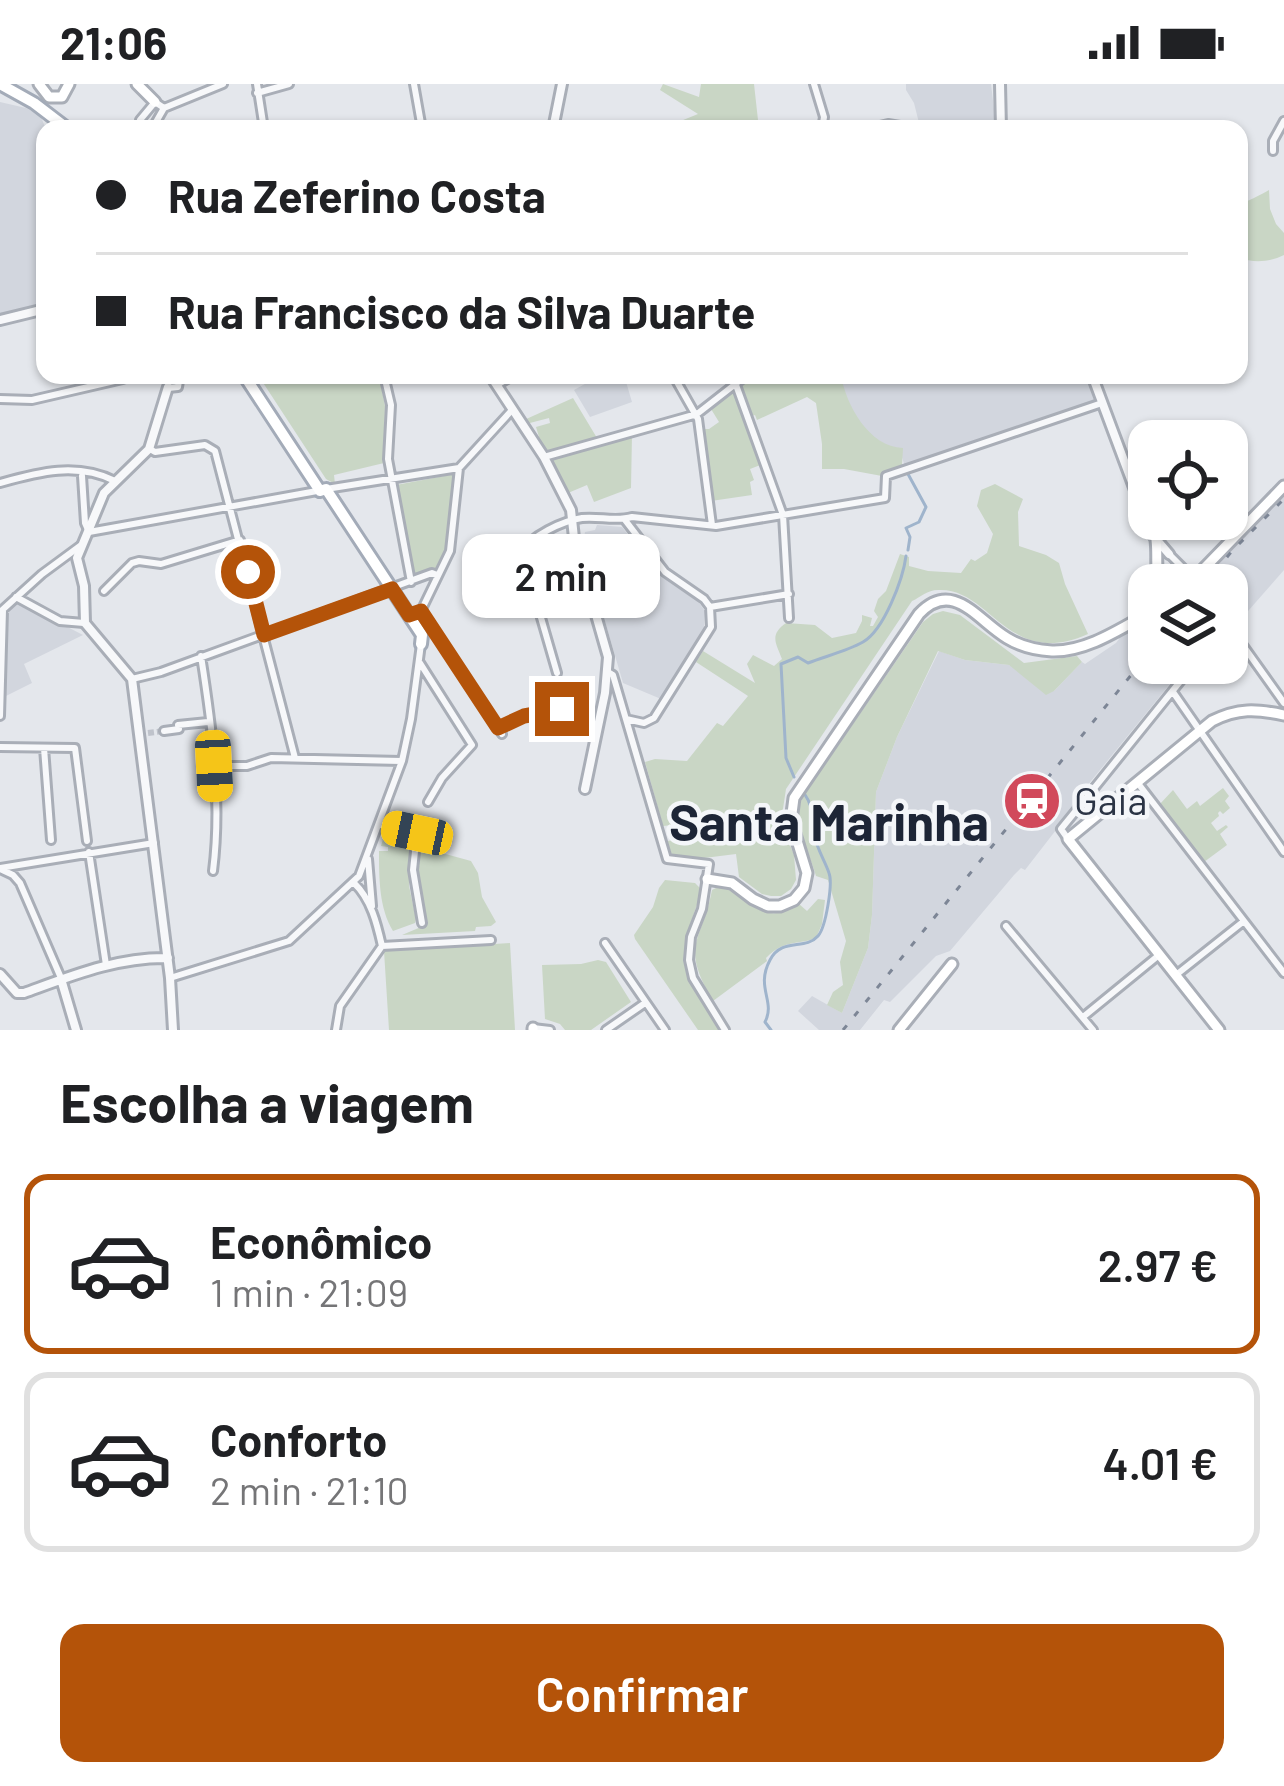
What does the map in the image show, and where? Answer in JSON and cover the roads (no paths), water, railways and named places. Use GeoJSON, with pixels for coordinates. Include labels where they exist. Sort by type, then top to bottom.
{"type":"FeatureCollection","features":[{"type":"Feature","properties":{"kind":"main road"},"geometry":{"type":"LineString","coordinates":[[0,84],[61,120]]}},
{"type":"Feature","properties":{"kind":"main road"},"geometry":{"type":"LineString","coordinates":[[16,84],[63,120]]}},
{"type":"Feature","properties":{"kind":"main road"},"geometry":{"type":"LineString","coordinates":[[39,84],[49,98],[62,97],[68,84]]}},
{"type":"Feature","properties":{"kind":"main road"},"geometry":{"type":"LineString","coordinates":[[137,84],[159,105]]}},
{"type":"Feature","properties":{"kind":"main road"},"geometry":{"type":"LineString","coordinates":[[250,384],[392,589],[415,613],[422,640]]}},
{"type":"Feature","properties":{"kind":"main road"},"geometry":{"type":"LineString","coordinates":[[1207,564],[1284,486]]}},
{"type":"Feature","properties":{"kind":"main road"},"geometry":{"type":"LineString","coordinates":[[1156,540],[1158,564]]}},
{"type":"Feature","properties":{"kind":"main road"},"geometry":{"type":"LineString","coordinates":[[1158,564],[1169,554]]}},
{"type":"Feature","properties":{"kind":"main road"},"geometry":{"type":"LineString","coordinates":[[707,878],[732,883],[768,906],[785,905],[797,897],[808,872],[791,821],[794,798],[929,604],[960,602],[1006,638],[1049,651],[1084,645],[1128,623]]}},
{"type":"Feature","properties":{"kind":"main road"},"geometry":{"type":"LineString","coordinates":[[1219,1030],[1065,834],[1097,816],[1212,721],[1240,710],[1284,715]]}},
{"type":"Feature","properties":{"kind":"main road"},"geometry":{"type":"LineString","coordinates":[[899,1030],[952,964]]}},
{"type":"Feature","properties":{"kind":"street"},"geometry":{"type":"LineString","coordinates":[[140,120],[159,105],[223,84]]}},
{"type":"Feature","properties":{"kind":"street"},"geometry":{"type":"LineString","coordinates":[[262,120],[257,88],[289,84]]}},
{"type":"Feature","properties":{"kind":"street"},"geometry":{"type":"LineString","coordinates":[[414,84],[420,120]]}},
{"type":"Feature","properties":{"kind":"street"},"geometry":{"type":"LineString","coordinates":[[555,120],[562,84]]}},
{"type":"Feature","properties":{"kind":"street"},"geometry":{"type":"LineString","coordinates":[[814,84],[824,120]]}},
{"type":"Feature","properties":{"kind":"street"},"geometry":{"type":"LineString","coordinates":[[1000,84],[1000,120]]}},
{"type":"Feature","properties":{"kind":"street"},"geometry":{"type":"LineString","coordinates":[[155,120],[159,105]]}},
{"type":"Feature","properties":{"kind":"street"},"geometry":{"type":"LineString","coordinates":[[1274,151],[1273,141],[1284,121]]}},
{"type":"Feature","properties":{"kind":"street"},"geometry":{"type":"LineString","coordinates":[[0,320],[36,311]]}},
{"type":"Feature","properties":{"kind":"street"},"geometry":{"type":"LineString","coordinates":[[1,402],[101,384]]}},
{"type":"Feature","properties":{"kind":"street"},"geometry":{"type":"LineString","coordinates":[[173,1030],[143,733],[132,679],[85,623],[77,558],[98,502],[149,449],[168,387],[178,384]]}},
{"type":"Feature","properties":{"kind":"street"},"geometry":{"type":"LineString","coordinates":[[386,384],[391,405],[388,459],[411,582]]}},
{"type":"Feature","properties":{"kind":"street"},"geometry":{"type":"LineString","coordinates":[[679,384],[697,414],[712,525]]}},
{"type":"Feature","properties":{"kind":"street"},"geometry":{"type":"LineString","coordinates":[[1095,384],[1128,469]]}},
{"type":"Feature","properties":{"kind":"street"},"geometry":{"type":"LineString","coordinates":[[497,385],[562,489],[608,657],[585,789]]}},
{"type":"Feature","properties":{"kind":"street"},"geometry":{"type":"LineString","coordinates":[[544,457],[697,414],[736,385],[783,515],[789,617]]}},
{"type":"Feature","properties":{"kind":"street"},"geometry":{"type":"LineString","coordinates":[[557,673],[521,552],[527,543],[583,518],[632,517],[712,525],[885,498],[886,476],[1102,403]]}},
{"type":"Feature","properties":{"kind":"street"},"geometry":{"type":"LineString","coordinates":[[513,409],[458,468],[450,551],[415,613],[500,731],[524,716],[562,709]]}},
{"type":"Feature","properties":{"kind":"street"},"geometry":{"type":"LineString","coordinates":[[149,449],[205,445],[215,451],[295,758]]}},
{"type":"Feature","properties":{"kind":"street"},"geometry":{"type":"LineString","coordinates":[[89,532],[458,468]]}},
{"type":"Feature","properties":{"kind":"street"},"geometry":{"type":"LineString","coordinates":[[0,482],[67,469],[115,482]]}},
{"type":"Feature","properties":{"kind":"street"},"geometry":{"type":"LineString","coordinates":[[82,476],[89,532]]}},
{"type":"Feature","properties":{"kind":"street"},"geometry":{"type":"LineString","coordinates":[[625,520],[665,572],[704,599],[710,607],[711,627],[654,718],[644,723],[626,719]]}},
{"type":"Feature","properties":{"kind":"street"},"geometry":{"type":"LineString","coordinates":[[104,591],[127,567],[140,561],[161,564],[240,540]]}},
{"type":"Feature","properties":{"kind":"street"},"geometry":{"type":"LineString","coordinates":[[1156,540],[1177,564]]}},
{"type":"Feature","properties":{"kind":"street"},"geometry":{"type":"LineString","coordinates":[[0,716],[1,610],[82,544]]}},
{"type":"Feature","properties":{"kind":"street"},"geometry":{"type":"LineString","coordinates":[[132,679],[437,575]]}},
{"type":"Feature","properties":{"kind":"street"},"geometry":{"type":"LineString","coordinates":[[710,607],[789,594]]}},
{"type":"Feature","properties":{"kind":"street"},"geometry":{"type":"LineString","coordinates":[[16,598],[60,621],[85,623]]}},
{"type":"Feature","properties":{"kind":"street"},"geometry":{"type":"LineString","coordinates":[[170,978],[289,941],[357,880],[402,761],[422,640]]}},
{"type":"Feature","properties":{"kind":"street"},"geometry":{"type":"LineString","coordinates":[[1248,652],[1284,703]]}},
{"type":"Feature","properties":{"kind":"street"},"geometry":{"type":"LineString","coordinates":[[201,656],[218,832],[213,871]]}},
{"type":"Feature","properties":{"kind":"street"},"geometry":{"type":"LineString","coordinates":[[418,660],[472,745],[428,802]]}},
{"type":"Feature","properties":{"kind":"street"},"geometry":{"type":"LineString","coordinates":[[608,672],[667,859],[709,864],[689,960],[692,978],[725,1030]]}},
{"type":"Feature","properties":{"kind":"street"},"geometry":{"type":"LineString","coordinates":[[1065,834],[1083,802],[1178,684]]}},
{"type":"Feature","properties":{"kind":"street"},"geometry":{"type":"LineString","coordinates":[[605,693],[618,692]]}},
{"type":"Feature","properties":{"kind":"street"},"geometry":{"type":"LineString","coordinates":[[1172,692],[1284,852]]}},
{"type":"Feature","properties":{"kind":"street"},"geometry":{"type":"LineString","coordinates":[[164,731],[208,722]]}},
{"type":"Feature","properties":{"kind":"street"},"geometry":{"type":"LineString","coordinates":[[0,747],[75,748],[86,841]]}},
{"type":"Feature","properties":{"kind":"street"},"geometry":{"type":"LineString","coordinates":[[44,747],[50,840]]}},
{"type":"Feature","properties":{"kind":"street"},"geometry":{"type":"LineString","coordinates":[[214,766],[247,766],[271,758],[402,761]]}},
{"type":"Feature","properties":{"kind":"street"},"geometry":{"type":"LineString","coordinates":[[1137,782],[1284,973]]}},
{"type":"Feature","properties":{"kind":"street"},"geometry":{"type":"LineString","coordinates":[[1083,802],[1097,816]]}},
{"type":"Feature","properties":{"kind":"street"},"geometry":{"type":"LineString","coordinates":[[380,825],[417,833],[412,870],[422,923]]}},
{"type":"Feature","properties":{"kind":"street"},"geometry":{"type":"LineString","coordinates":[[0,869],[154,843]]}},
{"type":"Feature","properties":{"kind":"street"},"geometry":{"type":"LineString","coordinates":[[89,852],[106,965]]}},
{"type":"Feature","properties":{"kind":"street"},"geometry":{"type":"LineString","coordinates":[[336,1030],[340,1006],[382,946],[368,856]]}},
{"type":"Feature","properties":{"kind":"street"},"geometry":{"type":"LineString","coordinates":[[0,869],[20,883],[61,979],[76,1030]]}},
{"type":"Feature","properties":{"kind":"street"},"geometry":{"type":"LineString","coordinates":[[357,880],[370,880]]}},
{"type":"Feature","properties":{"kind":"street"},"geometry":{"type":"LineString","coordinates":[[357,880],[373,910]]}},
{"type":"Feature","properties":{"kind":"street"},"geometry":{"type":"LineString","coordinates":[[1175,975],[1244,921]]}},
{"type":"Feature","properties":{"kind":"street"},"geometry":{"type":"LineString","coordinates":[[1006,926],[1093,1030]]}},
{"type":"Feature","properties":{"kind":"street"},"geometry":{"type":"LineString","coordinates":[[382,946],[490,940]]}},
{"type":"Feature","properties":{"kind":"street"},"geometry":{"type":"LineString","coordinates":[[605,943],[665,1030]]}},
{"type":"Feature","properties":{"kind":"street"},"geometry":{"type":"LineString","coordinates":[[1083,1017],[1159,955]]}},
{"type":"Feature","properties":{"kind":"street"},"geometry":{"type":"LineString","coordinates":[[0,974],[17,993],[129,959],[168,958]]}},
{"type":"Feature","properties":{"kind":"street"},"geometry":{"type":"LineString","coordinates":[[606,1030],[645,1003]]}},
{"type":"Feature","properties":{"kind":"street"},"geometry":{"type":"LineString","coordinates":[[533,1029],[550,1030]]}},
{"type":"Feature","properties":{"kind":"waterway"},"geometry":{"type":"LineString","coordinates":[[908,474],[926,507],[919,522],[906,528],[908,550]]}},
{"type":"Feature","properties":{"kind":"waterway"},"geometry":{"type":"LineString","coordinates":[[794,777],[786,758],[781,664],[798,657],[808,663],[871,636],[891,603],[906,556]]}},
{"type":"Feature","properties":{"kind":"waterway"},"geometry":{"type":"LineString","coordinates":[[771,1030],[765,1022],[764,979],[770,960],[781,949],[818,936],[829,895],[829,873],[804,793]]}},
{"type":"Feature","properties":{"kind":"tunnel"},"geometry":{"type":"LineString","coordinates":[[148,733],[164,731]]}},
{"type":"Feature","properties":{"kind":"railway"},"geometry":{"type":"LineString","coordinates":[[1221,564],[1284,499]]}},
{"type":"Feature","properties":{"kind":"railway"},"geometry":{"type":"LineString","coordinates":[[843,1030],[1128,679]]}},
{"type":"Feature","properties":{"kind":"place","name":"Gaia"},"geometry":{"type":"Point","coordinates":[1032,801]}},
{"type":"Feature","properties":{"kind":"district","name":"Santa Marinha"},"geometry":{"type":"Point","coordinates":[829,823]}}]}
